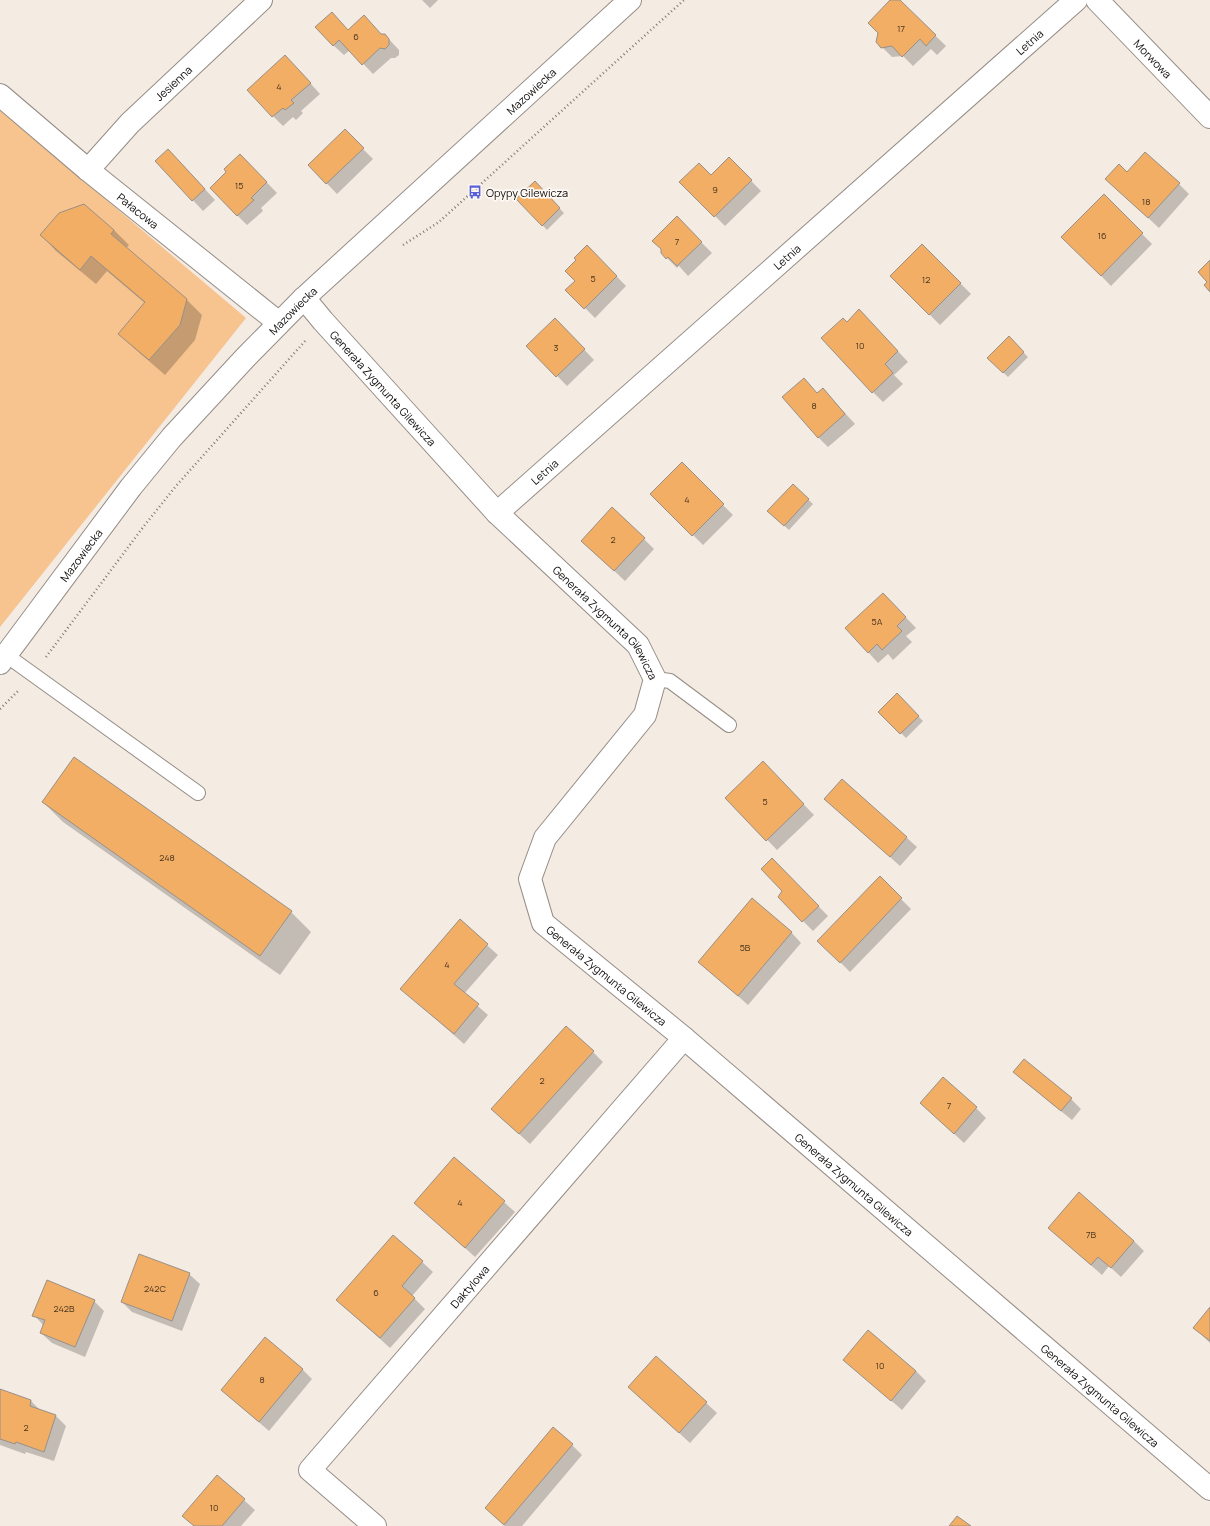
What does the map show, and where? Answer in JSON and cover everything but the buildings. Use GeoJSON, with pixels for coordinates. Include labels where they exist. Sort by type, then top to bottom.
{"type":"FeatureCollection","features":[{"type":"Feature","properties":{"kind":"street","name":"Jesienna"},"geometry":{"type":"LineString","coordinates":[[88,170],[130,123],[261,0]]}},
{"type":"Feature","properties":{"kind":"street","name":"Mazowiecka"},"geometry":{"type":"LineString","coordinates":[[3,659],[96,532],[131,487],[211,393],[304,298],[630,0]]}},
{"type":"Feature","properties":{"kind":"street","name":"Letnia"},"geometry":{"type":"LineString","coordinates":[[497,513],[1076,0]]}},
{"type":"Feature","properties":{"kind":"street","name":"Morwowa"},"geometry":{"type":"LineString","coordinates":[[1097,0],[1210,117]]}},
{"type":"Feature","properties":{"kind":"street","name":"Pałacowa"},"geometry":{"type":"LineString","coordinates":[[0,95],[88,170],[279,322]]}},
{"type":"Feature","properties":{"kind":"street","name":"Generała Zygmunta Gilewicza"},"geometry":{"type":"LineString","coordinates":[[304,298],[328,327],[497,513],[638,645],[655,679],[645,715],[545,838],[530,879],[543,923],[684,1038],[1210,1489]]}},
{"type":"Feature","properties":{"kind":"street","name":"Daktylowa"},"geometry":{"type":"LineString","coordinates":[[375,1526],[310,1470],[684,1038]]}},
{"type":"Feature","properties":{"kind":"lane"},"geometry":{"type":"LineString","coordinates":[[3,659],[198,793]]}},
{"type":"Feature","properties":{"kind":"lane"},"geometry":{"type":"LineString","coordinates":[[655,679],[670,680],[729,725]]}},
{"type":"Feature","properties":{"kind":"path"},"geometry":{"type":"LineString","coordinates":[[397,248],[439,222],[684,0]]}},
{"type":"Feature","properties":{"kind":"path"},"geometry":{"type":"LineString","coordinates":[[43,661],[171,492],[309,336]]}},
{"type":"Feature","properties":{"kind":"path"},"geometry":{"type":"LineString","coordinates":[[0,709],[22,687]]}},
{"type":"Feature","properties":{"kind":"shaded area"},"geometry":{"type":"Polygon","coordinates":[[[0,110],[246,318],[0,627],[0,110]]]}},
{"type":"Feature","properties":{"kind":"place","name":"Opypy Gilewicza"},"geometry":{"type":"Point","coordinates":[475,192]}}]}
